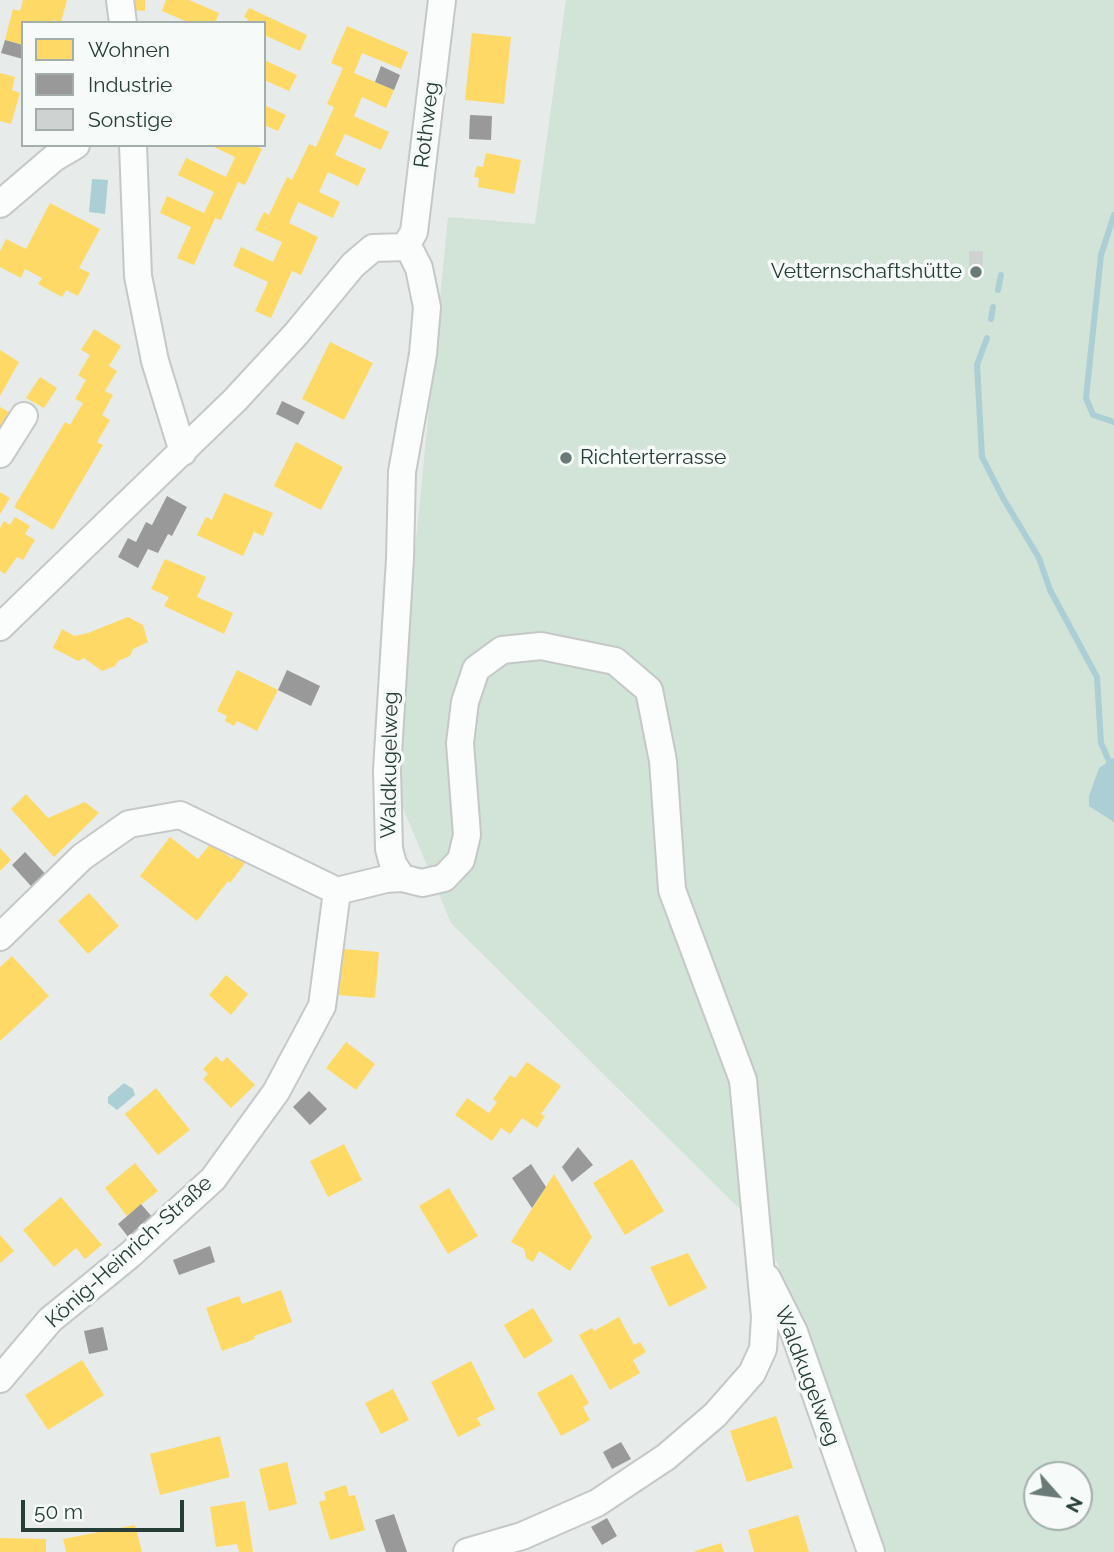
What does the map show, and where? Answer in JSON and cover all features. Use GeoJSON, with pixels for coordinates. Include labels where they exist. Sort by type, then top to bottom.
{"type":"FeatureCollection","features":[{"type":"Feature","properties":{"kind":"street"},"geometry":{"type":"LineString","coordinates":[[120,0],[123,21]]}},
{"type":"Feature","properties":{"kind":"street","name":"Rothweg"},"geometry":{"type":"LineString","coordinates":[[404,247],[414,232],[442,0]]}},
{"type":"Feature","properties":{"kind":"street"},"geometry":{"type":"LineString","coordinates":[[0,204],[54,158],[73,147]]}},
{"type":"Feature","properties":{"kind":"street"},"geometry":{"type":"LineString","coordinates":[[134,147],[138,276],[155,361],[183,452]]}},
{"type":"Feature","properties":{"kind":"street"},"geometry":{"type":"LineString","coordinates":[[0,627],[183,452],[296,334],[353,265],[373,248],[404,247]]}},
{"type":"Feature","properties":{"kind":"street","name":"Waldkugelweg"},"geometry":{"type":"LineString","coordinates":[[404,247],[410,250],[419,268],[427,307],[423,354],[402,472],[400,559],[388,731],[388,849],[393,864],[402,878],[422,883],[444,878],[461,860],[467,835],[460,743],[465,702],[476,669],[502,650],[541,646],[615,661],[649,690],[663,761],[673,890],[743,1080],[759,1260],[794,1332],[872,1552]]}},
{"type":"Feature","properties":{"kind":"street"},"geometry":{"type":"LineString","coordinates":[[0,454],[24,416]]}},
{"type":"Feature","properties":{"kind":"street"},"geometry":{"type":"LineString","coordinates":[[0,937],[82,857],[129,824],[180,815],[337,891],[386,879],[402,878]]}},
{"type":"Feature","properties":{"kind":"street","name":"König-Heinrich-Straße"},"geometry":{"type":"LineString","coordinates":[[0,1379],[50,1320],[131,1254],[213,1179],[276,1092],[322,1006],[337,891]]}},
{"type":"Feature","properties":{"kind":"street"},"geometry":{"type":"LineString","coordinates":[[467,1552],[522,1536],[597,1503],[666,1457],[715,1415],[752,1373],[763,1349],[765,1317],[759,1260]]}},
{"type":"Feature","properties":{"kind":"green space"},"geometry":{"type":"Polygon","coordinates":[[[566,0],[1114,0],[1114,1552],[885,1552],[767,1236],[451,923],[392,782],[448,217],[535,224],[566,0]]]}},
{"type":"Feature","properties":{"kind":"water"},"geometry":{"type":"Polygon","coordinates":[[[92,179],[108,180],[105,214],[89,212],[92,179]]]}},
{"type":"Feature","properties":{"kind":"water"},"geometry":{"type":"Polygon","coordinates":[[[1114,758],[1114,822],[1089,806],[1089,796],[1099,768],[1114,758]]]}},
{"type":"Feature","properties":{"kind":"water"},"geometry":{"type":"Polygon","coordinates":[[[124,1083],[133,1089],[135,1095],[117,1110],[108,1103],[108,1097],[124,1083]]]}},
{"type":"Feature","properties":{"kind":"building: Wohnen"},"geometry":{"type":"Polygon","coordinates":[[[23,0],[67,0],[61,21],[21,21],[21,44],[5,40],[13,9],[20,11],[23,0]]]}},
{"type":"Feature","properties":{"kind":"building: Wohnen"},"geometry":{"type":"Polygon","coordinates":[[[132,0],[145,0],[145,11],[132,10],[132,0]]]}},
{"type":"Feature","properties":{"kind":"building: Wohnen"},"geometry":{"type":"Polygon","coordinates":[[[166,0],[189,0],[219,13],[216,21],[185,21],[162,11],[166,0]]]}},
{"type":"Feature","properties":{"kind":"building: Wohnen"},"geometry":{"type":"Polygon","coordinates":[[[249,8],[307,35],[300,51],[266,36],[266,21],[247,21],[244,17],[249,8]]]}},
{"type":"Feature","properties":{"kind":"building: Wohnen"},"geometry":{"type":"Polygon","coordinates":[[[347,26],[408,52],[401,69],[362,53],[354,73],[394,90],[386,108],[362,97],[354,116],[389,132],[381,150],[345,134],[335,155],[366,169],[358,186],[328,172],[319,192],[340,202],[333,218],[298,202],[289,223],[318,237],[301,275],[292,271],[271,318],[255,311],[268,282],[233,266],[241,247],[273,262],[282,242],[255,230],[264,212],[269,215],[287,177],[292,180],[309,144],[316,147],[334,107],[327,104],[343,68],[331,63],[347,26]]]}},
{"type":"Feature","properties":{"kind":"building: Wohnen"},"geometry":{"type":"Polygon","coordinates":[[[472,33],[511,37],[504,104],[465,100],[472,33]]]}},
{"type":"Feature","properties":{"kind":"building: Wohnen"},"geometry":{"type":"Polygon","coordinates":[[[266,61],[297,75],[289,91],[266,81],[266,61]]]}},
{"type":"Feature","properties":{"kind":"building: Wohnen"},"geometry":{"type":"Polygon","coordinates":[[[0,73],[15,77],[12,90],[20,93],[11,124],[0,121],[0,73]]]}},
{"type":"Feature","properties":{"kind":"building: Wohnen"},"geometry":{"type":"Polygon","coordinates":[[[266,106],[286,115],[278,131],[266,126],[266,106]]]}},
{"type":"Feature","properties":{"kind":"building: Wohnen"},"geometry":{"type":"Polygon","coordinates":[[[214,147],[262,149],[245,185],[238,182],[221,220],[215,218],[194,265],[177,258],[191,227],[160,213],[167,196],[204,213],[214,192],[178,175],[186,158],[226,177],[235,157],[214,147]]]}},
{"type":"Feature","properties":{"kind":"building: Wohnen"},"geometry":{"type":"Polygon","coordinates":[[[486,153],[521,160],[514,194],[478,187],[479,178],[474,177],[477,166],[483,167],[486,153]]]}},
{"type":"Feature","properties":{"kind":"building: Wohnen"},"geometry":{"type":"Polygon","coordinates":[[[50,203],[100,229],[79,268],[90,273],[78,296],[66,290],[62,297],[38,284],[42,278],[25,269],[21,278],[0,267],[0,251],[6,239],[26,249],[50,203]]]}},
{"type":"Feature","properties":{"kind":"building: Wohnen"},"geometry":{"type":"Polygon","coordinates":[[[94,329],[121,346],[109,366],[117,371],[105,391],[113,395],[102,415],[110,420],[97,442],[103,445],[53,530],[14,507],[65,422],[70,425],[83,403],[75,399],[86,380],[78,375],[90,355],[81,350],[94,329]]]}},
{"type":"Feature","properties":{"kind":"building: Wohnen"},"geometry":{"type":"Polygon","coordinates":[[[330,342],[373,363],[344,420],[302,399],[330,342]]]}},
{"type":"Feature","properties":{"kind":"building: Wohnen"},"geometry":{"type":"Polygon","coordinates":[[[0,350],[19,362],[0,396],[0,350]]]}},
{"type":"Feature","properties":{"kind":"building: Wohnen"},"geometry":{"type":"Polygon","coordinates":[[[40,377],[57,388],[44,408],[26,398],[40,377]]]}},
{"type":"Feature","properties":{"kind":"building: Wohnen"},"geometry":{"type":"Polygon","coordinates":[[[0,407],[14,415],[0,439],[0,407]]]}},
{"type":"Feature","properties":{"kind":"building: Wohnen"},"geometry":{"type":"Polygon","coordinates":[[[296,442],[343,467],[321,510],[274,486],[296,442]]]}},
{"type":"Feature","properties":{"kind":"building: Wohnen"},"geometry":{"type":"Polygon","coordinates":[[[0,492],[10,498],[0,514],[0,492]]]}},
{"type":"Feature","properties":{"kind":"building: Wohnen"},"geometry":{"type":"Polygon","coordinates":[[[224,493],[273,513],[263,536],[254,532],[243,556],[197,535],[206,517],[212,520],[224,493]]]}},
{"type":"Feature","properties":{"kind":"building: Wohnen"},"geometry":{"type":"Polygon","coordinates":[[[15,517],[30,526],[25,534],[35,540],[23,560],[17,557],[5,574],[0,571],[0,528],[4,521],[10,525],[15,517]]]}},
{"type":"Feature","properties":{"kind":"building: Wohnen"},"geometry":{"type":"Polygon","coordinates":[[[165,559],[206,577],[197,597],[233,613],[224,634],[164,606],[169,597],[151,589],[165,559]]]}},
{"type":"Feature","properties":{"kind":"building: Wohnen"},"geometry":{"type":"Polygon","coordinates":[[[128,617],[143,625],[148,642],[133,649],[130,656],[118,661],[115,666],[102,671],[84,658],[78,661],[53,648],[62,629],[74,636],[128,617]]]}},
{"type":"Feature","properties":{"kind":"building: Wohnen"},"geometry":{"type":"Polygon","coordinates":[[[237,670],[278,690],[257,731],[237,721],[234,726],[225,721],[227,716],[217,711],[237,670]]]}},
{"type":"Feature","properties":{"kind":"building: Wohnen"},"geometry":{"type":"Polygon","coordinates":[[[26,794],[48,818],[85,802],[99,813],[54,857],[11,809],[26,794]]]}},
{"type":"Feature","properties":{"kind":"building: Wohnen"},"geometry":{"type":"Polygon","coordinates":[[[170,837],[198,859],[211,843],[232,859],[235,855],[245,863],[197,921],[140,876],[170,837]]]}},
{"type":"Feature","properties":{"kind":"building: Wohnen"},"geometry":{"type":"Polygon","coordinates":[[[0,848],[11,860],[0,871],[0,848]]]}},
{"type":"Feature","properties":{"kind":"building: Wohnen"},"geometry":{"type":"Polygon","coordinates":[[[89,893],[119,926],[88,954],[58,921],[89,893]]]}},
{"type":"Feature","properties":{"kind":"building: Wohnen"},"geometry":{"type":"Polygon","coordinates":[[[343,949],[379,952],[375,998],[339,995],[343,949]]]}},
{"type":"Feature","properties":{"kind":"building: Wohnen"},"geometry":{"type":"Polygon","coordinates":[[[12,956],[49,996],[0,1041],[0,967],[12,956]]]}},
{"type":"Feature","properties":{"kind":"building: Wohnen"},"geometry":{"type":"Polygon","coordinates":[[[226,975],[248,994],[231,1015],[209,995],[226,975]]]}},
{"type":"Feature","properties":{"kind":"building: Wohnen"},"geometry":{"type":"Polygon","coordinates":[[[346,1042],[375,1064],[356,1090],[326,1068],[346,1042]]]}},
{"type":"Feature","properties":{"kind":"building: Wohnen"},"geometry":{"type":"Polygon","coordinates":[[[216,1056],[222,1062],[227,1057],[255,1085],[231,1108],[203,1079],[208,1074],[203,1069],[216,1056]]]}},
{"type":"Feature","properties":{"kind":"building: Wohnen"},"geometry":{"type":"Polygon","coordinates":[[[527,1062],[561,1086],[541,1114],[545,1116],[537,1128],[522,1118],[510,1134],[501,1128],[492,1141],[455,1115],[467,1098],[489,1113],[497,1102],[493,1099],[510,1075],[515,1078],[527,1062]]]}},
{"type":"Feature","properties":{"kind":"building: Wohnen"},"geometry":{"type":"Polygon","coordinates":[[[156,1088],[190,1130],[158,1155],[125,1114],[156,1088]]]}},
{"type":"Feature","properties":{"kind":"building: Wohnen"},"geometry":{"type":"Polygon","coordinates":[[[344,1144],[362,1180],[328,1197],[310,1161],[344,1144]]]}},
{"type":"Feature","properties":{"kind":"building: Wohnen"},"geometry":{"type":"Polygon","coordinates":[[[632,1159],[664,1211],[625,1235],[593,1183],[632,1159]]]}},
{"type":"Feature","properties":{"kind":"building: Wohnen"},"geometry":{"type":"Polygon","coordinates":[[[135,1163],[158,1191],[127,1216],[105,1188],[135,1163]]]}},
{"type":"Feature","properties":{"kind":"building: Wohnen"},"geometry":{"type":"Polygon","coordinates":[[[554,1174],[592,1237],[570,1271],[539,1251],[533,1262],[526,1258],[524,1249],[511,1242],[554,1174]]]}},
{"type":"Feature","properties":{"kind":"building: Wohnen"},"geometry":{"type":"Polygon","coordinates":[[[449,1188],[478,1236],[448,1254],[419,1206],[449,1188]]]}},
{"type":"Feature","properties":{"kind":"building: Wohnen"},"geometry":{"type":"Polygon","coordinates":[[[61,1197],[102,1245],[85,1259],[76,1248],[54,1267],[23,1230],[61,1197]]]}},
{"type":"Feature","properties":{"kind":"building: Wohnen"},"geometry":{"type":"Polygon","coordinates":[[[0,1235],[14,1251],[0,1263],[0,1235]]]}},
{"type":"Feature","properties":{"kind":"building: Wohnen"},"geometry":{"type":"Polygon","coordinates":[[[688,1253],[707,1288],[669,1307],[650,1267],[688,1253]]]}},
{"type":"Feature","properties":{"kind":"building: Wohnen"},"geometry":{"type":"Polygon","coordinates":[[[281,1290],[292,1322],[222,1351],[206,1308],[239,1296],[242,1304],[281,1290]]]}},
{"type":"Feature","properties":{"kind":"building: Wohnen"},"geometry":{"type":"Polygon","coordinates":[[[533,1308],[553,1341],[524,1359],[504,1325],[533,1308]]]}},
{"type":"Feature","properties":{"kind":"building: Wohnen"},"geometry":{"type":"Polygon","coordinates":[[[619,1317],[634,1345],[640,1342],[646,1352],[633,1360],[640,1373],[610,1390],[579,1335],[592,1328],[594,1331],[619,1317]]]}},
{"type":"Feature","properties":{"kind":"building: Wohnen"},"geometry":{"type":"Polygon","coordinates":[[[82,1360],[104,1395],[48,1430],[25,1395],[82,1360]]]}},
{"type":"Feature","properties":{"kind":"building: Wohnen"},"geometry":{"type":"Polygon","coordinates":[[[471,1361],[495,1409],[477,1418],[481,1425],[458,1437],[431,1382],[471,1361]]]}},
{"type":"Feature","properties":{"kind":"building: Wohnen"},"geometry":{"type":"Polygon","coordinates":[[[572,1374],[589,1403],[583,1407],[590,1420],[561,1436],[537,1393],[572,1374]]]}},
{"type":"Feature","properties":{"kind":"building: Wohnen"},"geometry":{"type":"Polygon","coordinates":[[[393,1389],[409,1420],[381,1434],[365,1403],[393,1389]]]}},
{"type":"Feature","properties":{"kind":"building: Wohnen"},"geometry":{"type":"Polygon","coordinates":[[[776,1416],[793,1468],[747,1482],[730,1431],[776,1416]]]}},
{"type":"Feature","properties":{"kind":"building: Wohnen"},"geometry":{"type":"Polygon","coordinates":[[[220,1436],[230,1477],[160,1495],[150,1454],[220,1436]]]}},
{"type":"Feature","properties":{"kind":"building: Wohnen"},"geometry":{"type":"Polygon","coordinates":[[[287,1462],[297,1504],[269,1511],[259,1469],[287,1462]]]}},
{"type":"Feature","properties":{"kind":"building: Wohnen"},"geometry":{"type":"Polygon","coordinates":[[[346,1485],[349,1496],[355,1495],[365,1530],[330,1540],[319,1502],[326,1500],[324,1492],[346,1485]]]}},
{"type":"Feature","properties":{"kind":"building: Wohnen"},"geometry":{"type":"Polygon","coordinates":[[[245,1501],[253,1552],[239,1552],[237,1544],[216,1547],[210,1507],[245,1501]]]}},
{"type":"Feature","properties":{"kind":"building: Wohnen"},"geometry":{"type":"Polygon","coordinates":[[[798,1515],[809,1552],[754,1552],[748,1530],[798,1515]]]}},
{"type":"Feature","properties":{"kind":"building: Wohnen"},"geometry":{"type":"Polygon","coordinates":[[[135,1525],[142,1552],[66,1552],[63,1539],[135,1525]]]}},
{"type":"Feature","properties":{"kind":"building: Wohnen"},"geometry":{"type":"Polygon","coordinates":[[[0,1538],[46,1539],[46,1552],[0,1552],[0,1538]]]}},
{"type":"Feature","properties":{"kind":"building: Wohnen"},"geometry":{"type":"Polygon","coordinates":[[[721,1543],[724,1552],[695,1552],[695,1551],[721,1543]]]}},
{"type":"Feature","properties":{"kind":"building: Industrie"},"geometry":{"type":"Polygon","coordinates":[[[5,40],[21,44],[21,58],[1,53],[5,40]]]}},
{"type":"Feature","properties":{"kind":"building: Industrie"},"geometry":{"type":"Polygon","coordinates":[[[381,66],[400,75],[394,90],[375,82],[381,66]]]}},
{"type":"Feature","properties":{"kind":"building: Industrie"},"geometry":{"type":"Polygon","coordinates":[[[470,115],[492,116],[491,140],[469,139],[470,115]]]}},
{"type":"Feature","properties":{"kind":"building: Industrie"},"geometry":{"type":"Polygon","coordinates":[[[282,401],[305,412],[298,425],[276,414],[282,401]]]}},
{"type":"Feature","properties":{"kind":"building: Industrie"},"geometry":{"type":"Polygon","coordinates":[[[167,496],[187,507],[172,536],[168,534],[158,553],[148,549],[138,568],[118,557],[128,538],[136,542],[146,522],[152,525],[167,496]]]}},
{"type":"Feature","properties":{"kind":"building: Industrie"},"geometry":{"type":"Polygon","coordinates":[[[287,670],[320,686],[311,706],[278,690],[287,670]]]}},
{"type":"Feature","properties":{"kind":"building: Industrie"},"geometry":{"type":"Polygon","coordinates":[[[25,852],[53,882],[39,895],[12,865],[25,852]]]}},
{"type":"Feature","properties":{"kind":"building: Industrie"},"geometry":{"type":"Polygon","coordinates":[[[309,1091],[327,1109],[310,1125],[293,1107],[309,1091]]]}},
{"type":"Feature","properties":{"kind":"building: Industrie"},"geometry":{"type":"Polygon","coordinates":[[[578,1147],[593,1165],[572,1182],[562,1167],[578,1147]]]}},
{"type":"Feature","properties":{"kind":"building: Industrie"},"geometry":{"type":"Polygon","coordinates":[[[531,1164],[546,1187],[532,1208],[512,1178],[531,1164]]]}},
{"type":"Feature","properties":{"kind":"building: Industrie"},"geometry":{"type":"Polygon","coordinates":[[[141,1204],[153,1218],[129,1238],[118,1224],[141,1204]]]}},
{"type":"Feature","properties":{"kind":"building: Industrie"},"geometry":{"type":"Polygon","coordinates":[[[210,1246],[215,1262],[179,1275],[173,1260],[210,1246]]]}},
{"type":"Feature","properties":{"kind":"building: Industrie"},"geometry":{"type":"Polygon","coordinates":[[[103,1327],[108,1350],[89,1354],[84,1331],[103,1327]]]}},
{"type":"Feature","properties":{"kind":"building: Industrie"},"geometry":{"type":"Polygon","coordinates":[[[621,1442],[631,1459],[612,1469],[603,1452],[621,1442]]]}},
{"type":"Feature","properties":{"kind":"building: Industrie"},"geometry":{"type":"Polygon","coordinates":[[[394,1514],[407,1552],[386,1552],[375,1520],[394,1514]]]}},
{"type":"Feature","properties":{"kind":"building: Industrie"},"geometry":{"type":"Polygon","coordinates":[[[607,1518],[617,1536],[602,1545],[591,1527],[607,1518]]]}},
{"type":"Feature","properties":{"kind":"building: Sonstige","name":"Vetternschaftshütte"},"geometry":{"type":"Polygon","coordinates":[[[969,251],[983,251],[982,279],[969,279],[969,251]]]}},
{"type":"Feature","properties":{"kind":"waterway"},"geometry":{"type":"LineString","coordinates":[[1114,215],[1101,255],[1086,398],[1093,415],[1114,422]]}},
{"type":"Feature","properties":{"kind":"waterway"},"geometry":{"type":"LineString","coordinates":[[998,290],[1001,275]]}},
{"type":"Feature","properties":{"kind":"waterway"},"geometry":{"type":"LineString","coordinates":[[991,319],[993,307]]}},
{"type":"Feature","properties":{"kind":"waterway"},"geometry":{"type":"LineString","coordinates":[[987,338],[977,365],[982,457],[1039,558],[1050,590],[1097,677],[1101,743],[1114,783]]}},
{"type":"Feature","properties":{"kind":"place","name":"Vetternschaftshütte"},"geometry":{"type":"Point","coordinates":[976,272]}},
{"type":"Feature","properties":{"kind":"place","name":"Richterterrasse"},"geometry":{"type":"Point","coordinates":[566,458]}}]}
